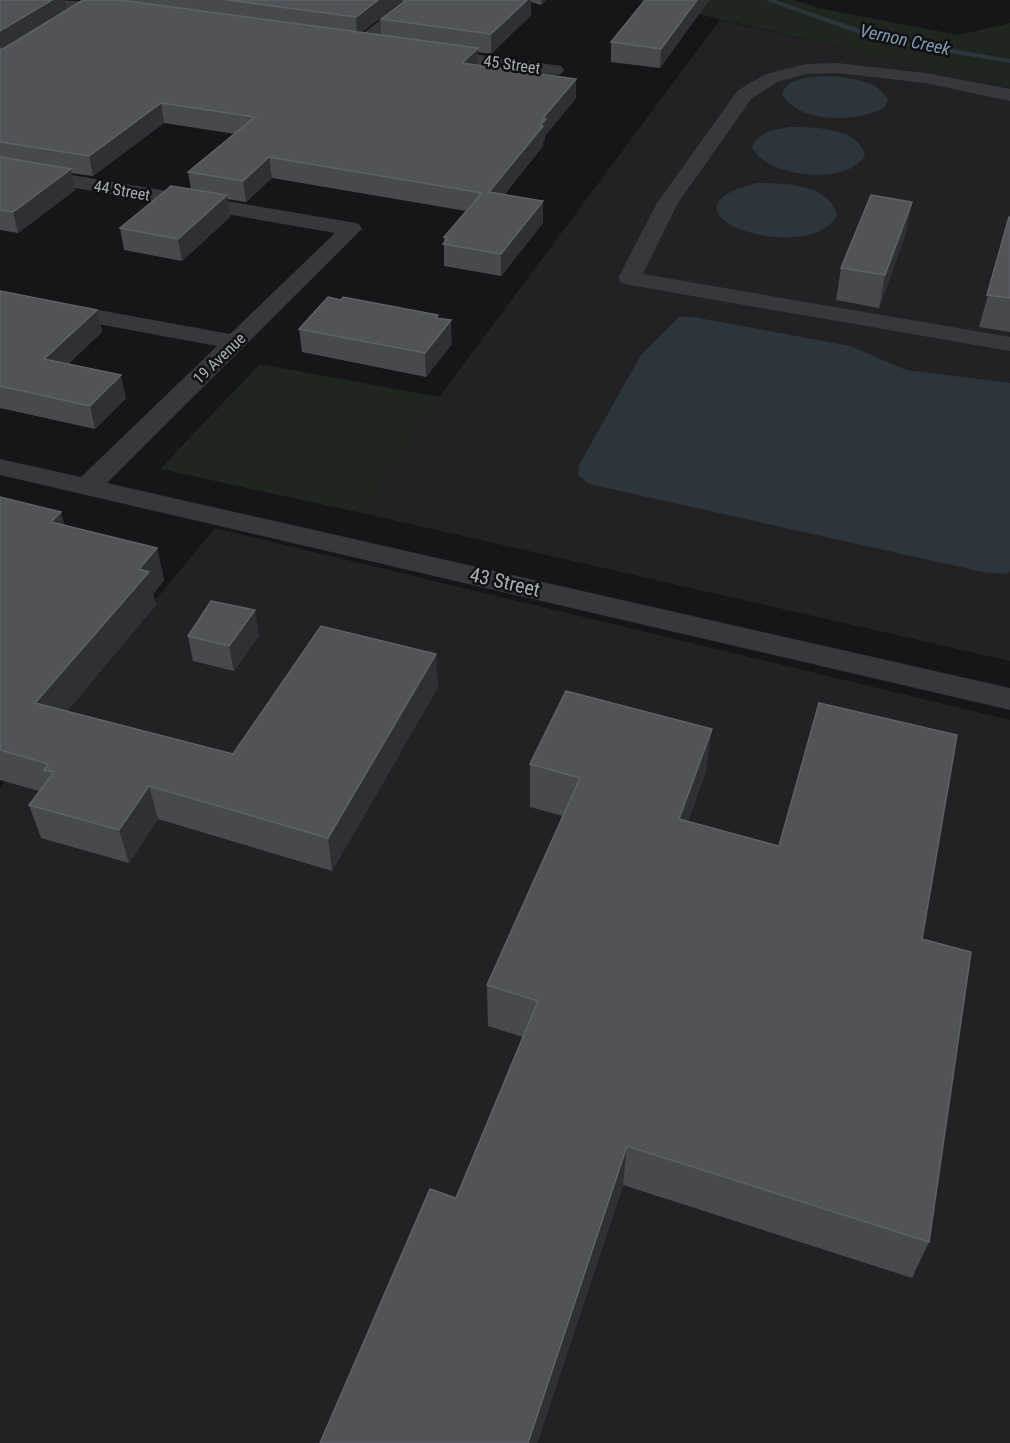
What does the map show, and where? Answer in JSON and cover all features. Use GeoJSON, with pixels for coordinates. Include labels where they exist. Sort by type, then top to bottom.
{"type":"FeatureCollection","features":[{"type":"Feature","properties":{"kind":"street"},"geometry":{"type":"LineString","coordinates":[[40,0],[137,14]]}},
{"type":"Feature","properties":{"kind":"street"},"geometry":{"type":"LineString","coordinates":[[383,47],[355,43],[409,6],[426,2],[437,3]]}},
{"type":"Feature","properties":{"kind":"street"},"geometry":{"type":"LineString","coordinates":[[70,19],[90,7]]}},
{"type":"Feature","properties":{"kind":"street","name":"45 Street"},"geometry":{"type":"LineString","coordinates":[[417,51],[555,70]]}},
{"type":"Feature","properties":{"kind":"street"},"geometry":{"type":"LineString","coordinates":[[1010,95],[925,78],[837,68],[806,69],[772,78],[745,94],[668,203],[629,278],[1010,344]]}},
{"type":"Feature","properties":{"kind":"street","name":"44 Street"},"geometry":{"type":"LineString","coordinates":[[0,169],[351,230]]}},
{"type":"Feature","properties":{"kind":"street","name":"19 Avenue"},"geometry":{"type":"LineString","coordinates":[[87,487],[351,230]]}},
{"type":"Feature","properties":{"kind":"street"},"geometry":{"type":"LineString","coordinates":[[0,299],[235,342]]}},
{"type":"Feature","properties":{"kind":"street","name":"43 Street"},"geometry":{"type":"LineString","coordinates":[[0,467],[1010,699]]}},
{"type":"Feature","properties":{"kind":"shaded area"},"geometry":{"type":"Polygon","coordinates":[[[638,0],[794,0],[819,8],[958,35],[1010,23],[1010,87],[638,0]]]}},
{"type":"Feature","properties":{"kind":"shaded area"},"geometry":{"type":"Polygon","coordinates":[[[720,20],[1010,86],[1010,661],[362,513],[439,397],[720,20]]]}},
{"type":"Feature","properties":{"kind":"shaded area"},"geometry":{"type":"Polygon","coordinates":[[[833,76],[872,85],[888,100],[885,107],[861,116],[830,118],[801,111],[790,104],[782,94],[791,83],[797,80],[833,76]]]}},
{"type":"Feature","properties":{"kind":"shaded area"},"geometry":{"type":"Polygon","coordinates":[[[790,127],[833,130],[853,138],[865,154],[857,164],[843,171],[827,174],[790,172],[760,158],[752,147],[758,138],[773,130],[790,127]]]}},
{"type":"Feature","properties":{"kind":"shaded area"},"geometry":{"type":"Polygon","coordinates":[[[758,183],[792,185],[815,191],[825,196],[837,214],[829,225],[818,232],[788,237],[772,237],[742,230],[721,217],[717,210],[718,203],[723,197],[740,188],[758,183]]]}},
{"type":"Feature","properties":{"kind":"shaded area"},"geometry":{"type":"Polygon","coordinates":[[[679,317],[693,317],[850,346],[906,370],[1010,383],[1010,572],[1005,574],[983,572],[589,484],[578,475],[579,465],[641,355],[679,317]]]}},
{"type":"Feature","properties":{"kind":"shaded area"},"geometry":{"type":"Polygon","coordinates":[[[260,364],[439,397],[362,513],[160,469],[260,364]]]}},
{"type":"Feature","properties":{"kind":"shaded area"},"geometry":{"type":"Polygon","coordinates":[[[215,528],[1010,720],[1010,1443],[0,1443],[0,788],[215,528]]]}},
{"type":"Feature","properties":{"kind":"building"},"geometry":{"type":"Polygon","coordinates":[[[0,0],[52,0],[0,31],[0,0]]]}},
{"type":"Feature","properties":{"kind":"building"},"geometry":{"type":"Polygon","coordinates":[[[83,0],[120,0],[478,48],[462,63],[576,79],[543,118],[546,119],[540,125],[543,126],[489,192],[543,201],[501,254],[443,244],[448,238],[444,237],[482,193],[269,157],[243,181],[188,172],[255,117],[161,103],[89,156],[0,142],[0,49],[83,0]]]}},
{"type":"Feature","properties":{"kind":"building"},"geometry":{"type":"Polygon","coordinates":[[[227,0],[378,0],[356,17],[227,0]]]}},
{"type":"Feature","properties":{"kind":"building"},"geometry":{"type":"Polygon","coordinates":[[[406,0],[527,0],[491,34],[381,19],[406,0]]]}},
{"type":"Feature","properties":{"kind":"building"},"geometry":{"type":"Polygon","coordinates":[[[645,0],[697,0],[661,49],[611,42],[645,0]]]}},
{"type":"Feature","properties":{"kind":"building"},"geometry":{"type":"Polygon","coordinates":[[[0,157],[71,169],[13,212],[0,210],[0,157]]]}},
{"type":"Feature","properties":{"kind":"building"},"geometry":{"type":"Polygon","coordinates":[[[171,186],[227,195],[178,239],[120,228],[171,186]]]}},
{"type":"Feature","properties":{"kind":"building"},"geometry":{"type":"Polygon","coordinates":[[[871,195],[912,202],[885,275],[841,268],[871,195]]]}},
{"type":"Feature","properties":{"kind":"building"},"geometry":{"type":"Polygon","coordinates":[[[1009,217],[1010,298],[987,295],[1009,217]]]}},
{"type":"Feature","properties":{"kind":"building"},"geometry":{"type":"Polygon","coordinates":[[[0,291],[97,310],[44,359],[121,375],[90,406],[0,386],[0,291]]]}},
{"type":"Feature","properties":{"kind":"building"},"geometry":{"type":"Polygon","coordinates":[[[328,297],[341,300],[343,297],[438,315],[436,318],[451,320],[425,353],[299,329],[328,297]]]}},
{"type":"Feature","properties":{"kind":"building"},"geometry":{"type":"Polygon","coordinates":[[[0,497],[61,512],[51,522],[157,548],[139,569],[149,572],[35,703],[233,754],[321,626],[436,654],[328,838],[149,786],[119,830],[29,805],[54,772],[44,770],[48,764],[0,750],[0,497]]]}},
{"type":"Feature","properties":{"kind":"building"},"geometry":{"type":"Polygon","coordinates":[[[211,601],[255,610],[229,646],[188,636],[211,601]]]}},
{"type":"Feature","properties":{"kind":"building"},"geometry":{"type":"Polygon","coordinates":[[[566,691],[712,729],[679,819],[779,846],[819,703],[957,735],[922,939],[971,952],[929,1242],[627,1146],[528,1443],[320,1443],[430,1189],[456,1198],[538,1001],[487,985],[580,778],[530,764],[566,691]]]}},
{"type":"Feature","properties":{"kind":"waterway","name":"Vernon Creek"},"geometry":{"type":"LineString","coordinates":[[768,0],[882,39],[1010,61]]}}]}
